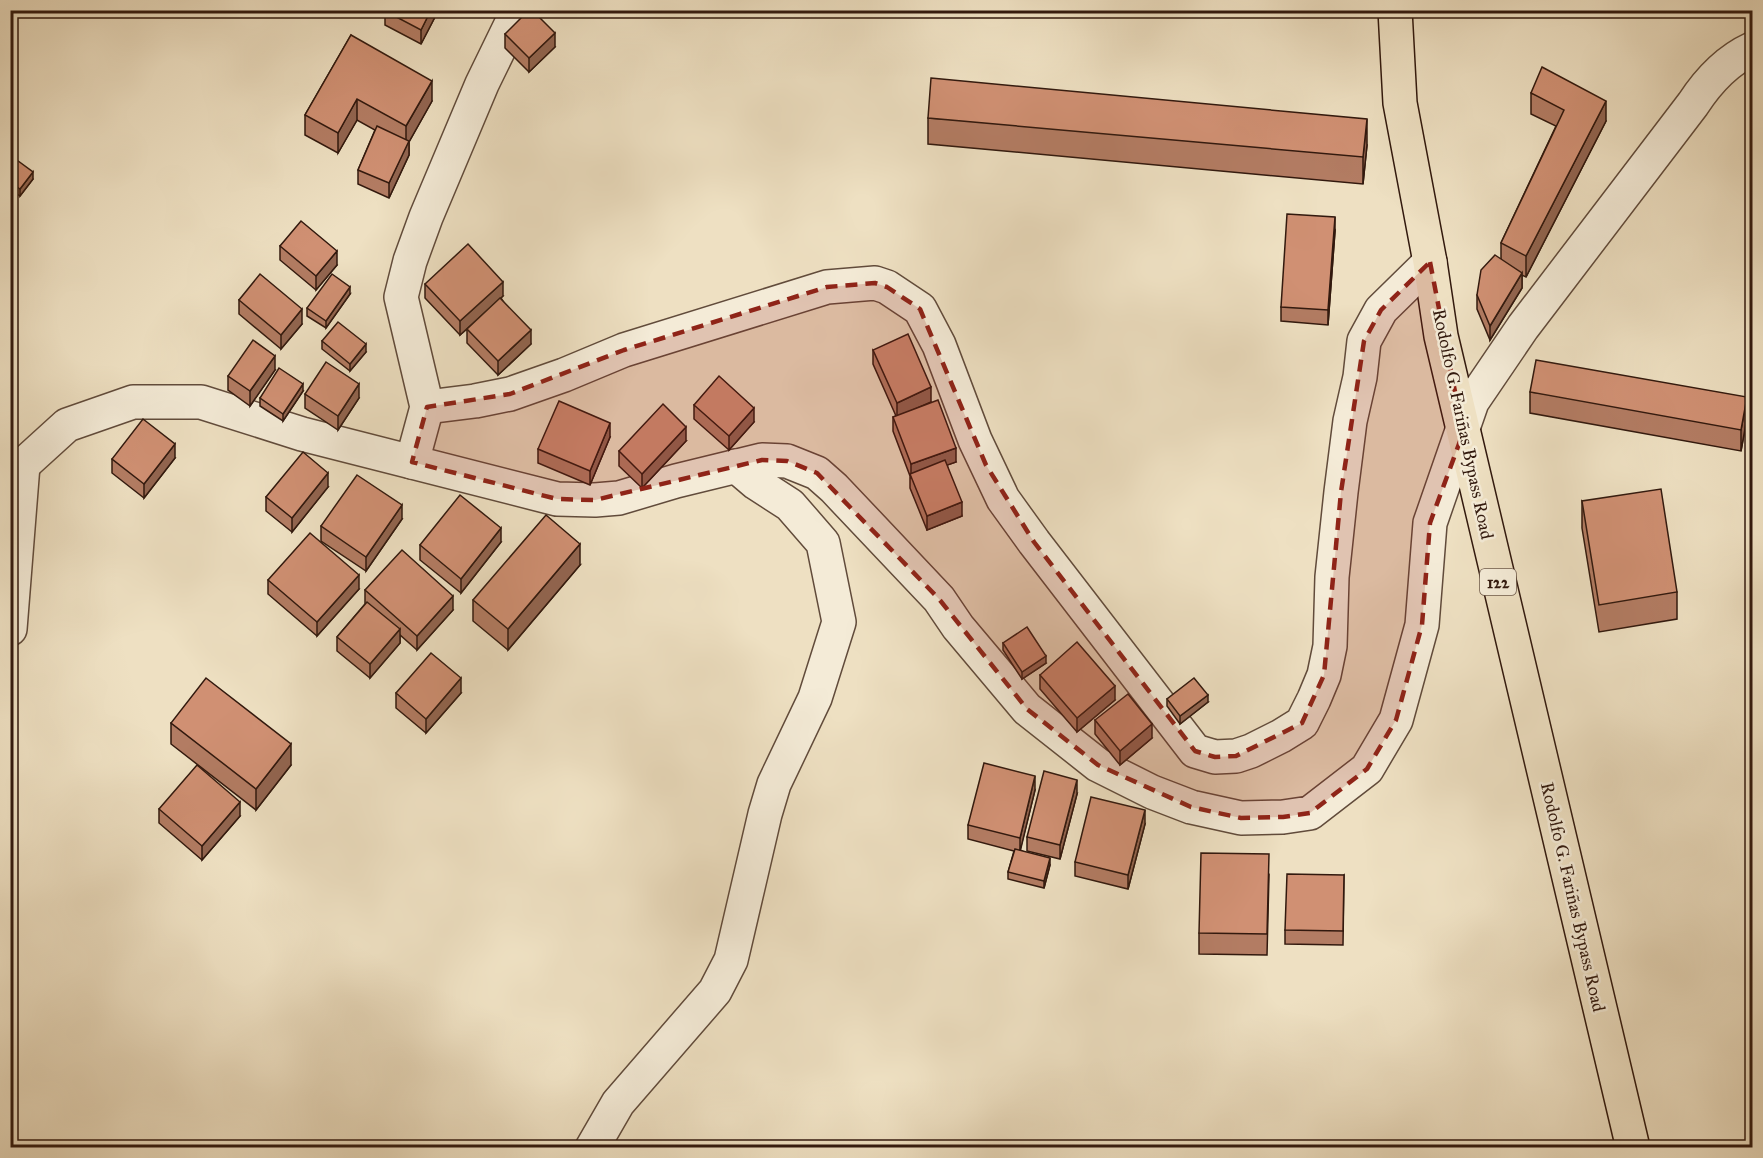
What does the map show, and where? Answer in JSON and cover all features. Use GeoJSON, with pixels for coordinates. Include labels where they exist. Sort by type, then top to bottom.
{"type":"FeatureCollection","features":[{"type":"Feature","properties":{"kind":"main road","name":"Rodolfo G. Fariñas Bypass Road"},"geometry":{"type":"LineString","coordinates":[[1395,10],[1400,103],[1430,262],[1441,336],[1633,1148]]}},
{"type":"Feature","properties":{"kind":"street"},"geometry":{"type":"LineString","coordinates":[[412,462],[427,406],[402,297],[410,261],[482,84],[518,10]]}},
{"type":"Feature","properties":{"kind":"street"},"geometry":{"type":"LineString","coordinates":[[10,629],[17,477],[67,425],[133,402],[201,402],[302,434],[557,499],[619,498],[762,460],[787,461],[817,473],[939,599],[958,627],[1027,709],[1098,765],[1152,792],[1191,807],[1241,818],[1284,817],[1310,813],[1366,769],[1396,720],[1422,625],[1430,523],[1463,434],[1472,402],[1523,327],[1707,82],[1724,66],[1752,49]]}},
{"type":"Feature","properties":{"kind":"street"},"geometry":{"type":"LineString","coordinates":[[427,406],[475,401],[510,394],[624,350],[827,287],[875,283],[887,287],[920,309],[939,345],[963,413],[986,465],[1003,499],[1034,542],[1195,751],[1215,757],[1236,756],[1251,751],[1302,723],[1324,675],[1330,646],[1332,576],[1341,492],[1364,341],[1382,310],[1430,262]]}},
{"type":"Feature","properties":{"kind":"street"},"geometry":{"type":"LineString","coordinates":[[592,1148],[618,1103],[716,991],[724,975],[735,944],[774,784],[815,698],[839,622],[823,543],[790,505],[756,483],[736,466]]}},
{"type":"Feature","properties":{"kind":"highlighted area"},"geometry":{"type":"Polygon","coordinates":[[[1430,262],[1463,433],[1430,523],[1422,625],[1396,720],[1367,769],[1310,813],[1283,817],[1241,818],[1191,807],[1098,765],[1027,709],[939,599],[817,473],[787,461],[762,460],[595,500],[557,499],[412,462],[427,407],[510,394],[624,350],[827,287],[875,283],[887,287],[920,309],[986,465],[1034,542],[1195,751],[1215,757],[1236,756],[1302,723],[1324,675],[1341,492],[1364,341],[1381,310],[1430,262]]]}},
{"type":"Feature","properties":{"kind":"building"},"geometry":{"type":"Polygon","coordinates":[[[385,10],[431,10],[421,30],[385,11],[385,10]]]}},
{"type":"Feature","properties":{"kind":"building"},"geometry":{"type":"Polygon","coordinates":[[[529,10],[532,10],[555,33],[529,58],[505,34],[529,10]]]}},
{"type":"Feature","properties":{"kind":"building"},"geometry":{"type":"Polygon","coordinates":[[[351,35],[432,81],[406,126],[357,99],[338,133],[305,115],[351,35]]]}},
{"type":"Feature","properties":{"kind":"building"},"geometry":{"type":"Polygon","coordinates":[[[1542,67],[1606,101],[1526,256],[1501,243],[1564,110],[1531,93],[1542,67]]]}},
{"type":"Feature","properties":{"kind":"building"},"geometry":{"type":"Polygon","coordinates":[[[931,78],[1367,119],[1363,157],[928,118],[931,78]]]}},
{"type":"Feature","properties":{"kind":"building"},"geometry":{"type":"Polygon","coordinates":[[[377,126],[409,141],[389,183],[358,170],[377,126]]]}},
{"type":"Feature","properties":{"kind":"building"},"geometry":{"type":"Polygon","coordinates":[[[10,155],[33,172],[20,189],[10,182],[10,155]]]}},
{"type":"Feature","properties":{"kind":"building"},"geometry":{"type":"Polygon","coordinates":[[[1287,214],[1335,217],[1328,310],[1281,307],[1287,214]]]}},
{"type":"Feature","properties":{"kind":"building"},"geometry":{"type":"Polygon","coordinates":[[[301,221],[337,251],[316,276],[280,246],[301,221]]]}},
{"type":"Feature","properties":{"kind":"building"},"geometry":{"type":"Polygon","coordinates":[[[468,244],[503,282],[460,321],[425,284],[468,244]]]}},
{"type":"Feature","properties":{"kind":"building"},"geometry":{"type":"Polygon","coordinates":[[[1495,255],[1522,273],[1490,326],[1477,295],[1481,270],[1495,255]]]}},
{"type":"Feature","properties":{"kind":"building"},"geometry":{"type":"Polygon","coordinates":[[[260,274],[302,309],[281,335],[239,300],[260,274]]]}},
{"type":"Feature","properties":{"kind":"building"},"geometry":{"type":"Polygon","coordinates":[[[332,274],[350,287],[326,321],[307,308],[332,274]]]}},
{"type":"Feature","properties":{"kind":"building"},"geometry":{"type":"Polygon","coordinates":[[[500,298],[531,330],[498,361],[467,329],[500,298]]]}},
{"type":"Feature","properties":{"kind":"building"},"geometry":{"type":"Polygon","coordinates":[[[338,322],[366,344],[350,364],[322,341],[338,322]]]}},
{"type":"Feature","properties":{"kind":"building"},"geometry":{"type":"Polygon","coordinates":[[[908,334],[931,387],[897,403],[873,350],[908,334]]]}},
{"type":"Feature","properties":{"kind":"building"},"geometry":{"type":"Polygon","coordinates":[[[253,340],[275,356],[250,391],[228,376],[253,340]]]}},
{"type":"Feature","properties":{"kind":"building"},"geometry":{"type":"Polygon","coordinates":[[[1536,360],[1747,397],[1741,430],[1530,392],[1536,360]]]}},
{"type":"Feature","properties":{"kind":"building"},"geometry":{"type":"Polygon","coordinates":[[[326,362],[359,384],[338,416],[305,394],[326,362]]]}},
{"type":"Feature","properties":{"kind":"building"},"geometry":{"type":"Polygon","coordinates":[[[279,368],[303,384],[283,414],[260,398],[279,368]]]}},
{"type":"Feature","properties":{"kind":"building"},"geometry":{"type":"Polygon","coordinates":[[[719,376],[754,408],[729,436],[694,405],[719,376]]]}},
{"type":"Feature","properties":{"kind":"building"},"geometry":{"type":"Polygon","coordinates":[[[938,400],[956,448],[911,464],[893,417],[938,400]]]}},
{"type":"Feature","properties":{"kind":"building"},"geometry":{"type":"Polygon","coordinates":[[[559,401],[610,423],[590,471],[538,449],[559,401]]]}},
{"type":"Feature","properties":{"kind":"building"},"geometry":{"type":"Polygon","coordinates":[[[663,404],[686,427],[642,474],[619,451],[663,404]]]}},
{"type":"Feature","properties":{"kind":"building"},"geometry":{"type":"Polygon","coordinates":[[[143,419],[175,444],[144,484],[112,459],[143,419]]]}},
{"type":"Feature","properties":{"kind":"building"},"geometry":{"type":"Polygon","coordinates":[[[303,452],[328,473],[292,518],[266,497],[303,452]]]}},
{"type":"Feature","properties":{"kind":"building"},"geometry":{"type":"Polygon","coordinates":[[[945,460],[962,502],[927,516],[910,474],[945,460]]]}},
{"type":"Feature","properties":{"kind":"building"},"geometry":{"type":"Polygon","coordinates":[[[357,475],[402,505],[366,557],[321,526],[357,475]]]}},
{"type":"Feature","properties":{"kind":"building"},"geometry":{"type":"Polygon","coordinates":[[[1661,489],[1677,592],[1599,605],[1582,501],[1661,489]]]}},
{"type":"Feature","properties":{"kind":"building"},"geometry":{"type":"Polygon","coordinates":[[[460,495],[501,528],[461,579],[420,545],[460,495]]]}},
{"type":"Feature","properties":{"kind":"building"},"geometry":{"type":"Polygon","coordinates":[[[546,515],[580,544],[508,629],[473,600],[546,515]]]}},
{"type":"Feature","properties":{"kind":"building"},"geometry":{"type":"Polygon","coordinates":[[[310,533],[359,575],[317,622],[268,580],[310,533]]]}},
{"type":"Feature","properties":{"kind":"building"},"geometry":{"type":"Polygon","coordinates":[[[402,550],[453,596],[417,636],[365,590],[402,550]]]}},
{"type":"Feature","properties":{"kind":"building"},"geometry":{"type":"Polygon","coordinates":[[[367,602],[400,629],[370,664],[337,637],[367,602]]]}},
{"type":"Feature","properties":{"kind":"building"},"geometry":{"type":"Polygon","coordinates":[[[1027,627],[1046,656],[1022,672],[1003,643],[1027,627]]]}},
{"type":"Feature","properties":{"kind":"building"},"geometry":{"type":"Polygon","coordinates":[[[1077,642],[1115,686],[1077,718],[1040,675],[1077,642]]]}},
{"type":"Feature","properties":{"kind":"building"},"geometry":{"type":"Polygon","coordinates":[[[431,653],[461,678],[426,719],[396,693],[431,653]]]}},
{"type":"Feature","properties":{"kind":"building"},"geometry":{"type":"Polygon","coordinates":[[[206,678],[291,744],[256,789],[171,723],[206,678]]]}},
{"type":"Feature","properties":{"kind":"building"},"geometry":{"type":"Polygon","coordinates":[[[1194,678],[1208,695],[1180,716],[1167,699],[1194,678]]]}},
{"type":"Feature","properties":{"kind":"building"},"geometry":{"type":"Polygon","coordinates":[[[1128,694],[1152,724],[1120,751],[1095,720],[1128,694]]]}},
{"type":"Feature","properties":{"kind":"building"},"geometry":{"type":"Polygon","coordinates":[[[984,763],[1035,776],[1020,838],[968,825],[984,763]]]}},
{"type":"Feature","properties":{"kind":"building"},"geometry":{"type":"Polygon","coordinates":[[[197,765],[240,802],[202,846],[159,809],[197,765]]]}},
{"type":"Feature","properties":{"kind":"building"},"geometry":{"type":"Polygon","coordinates":[[[1044,771],[1077,780],[1060,845],[1027,837],[1044,771]]]}},
{"type":"Feature","properties":{"kind":"building"},"geometry":{"type":"Polygon","coordinates":[[[1091,797],[1145,810],[1128,875],[1075,862],[1091,797]]]}},
{"type":"Feature","properties":{"kind":"building"},"geometry":{"type":"Polygon","coordinates":[[[1015,849],[1050,858],[1044,881],[1008,872],[1015,849]]]}},
{"type":"Feature","properties":{"kind":"building"},"geometry":{"type":"Polygon","coordinates":[[[1201,853],[1269,854],[1267,934],[1199,933],[1201,853]]]}},
{"type":"Feature","properties":{"kind":"building"},"geometry":{"type":"Polygon","coordinates":[[[1287,874],[1344,875],[1343,931],[1285,930],[1287,874]]]}}]}
